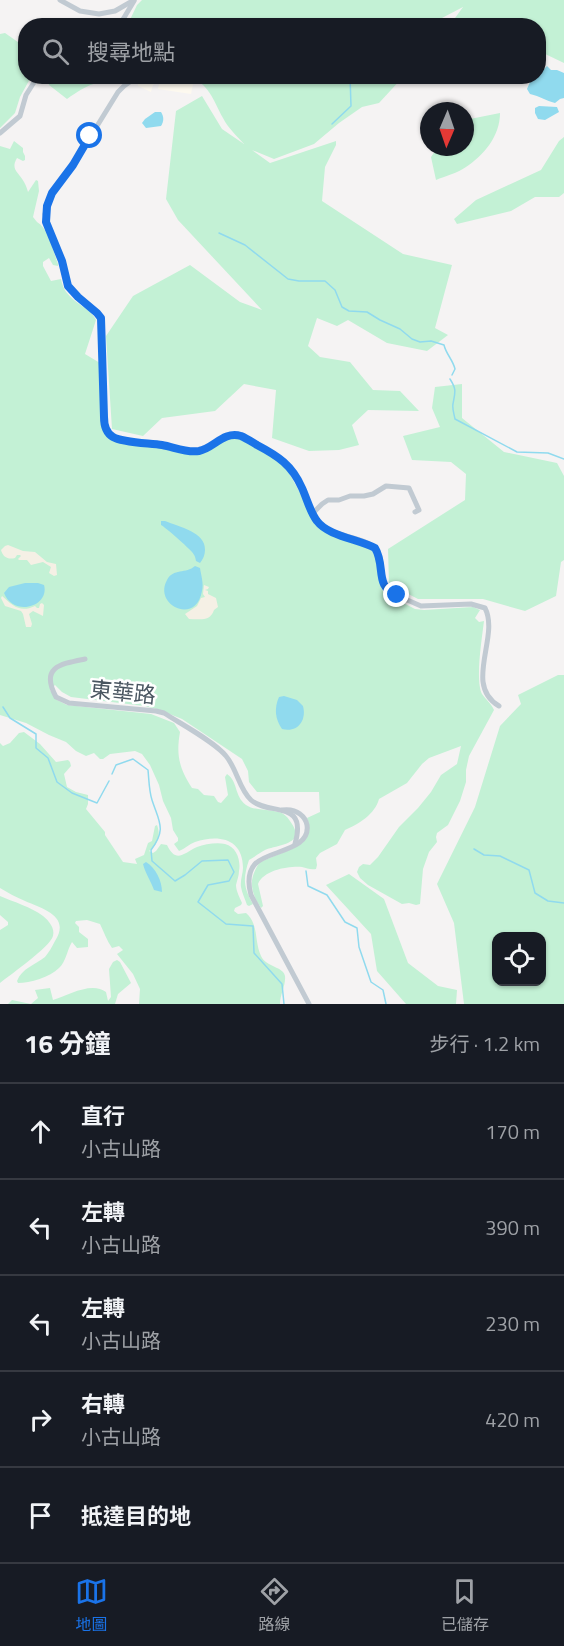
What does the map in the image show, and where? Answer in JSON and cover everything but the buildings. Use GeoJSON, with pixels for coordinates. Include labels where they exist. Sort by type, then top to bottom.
{"type":"FeatureCollection","features":[{"type":"Feature","properties":{"kind":"street"},"geometry":{"type":"LineString","coordinates":[[60,0],[80,12],[99,14],[115,11],[134,0]]}},
{"type":"Feature","properties":{"kind":"street"},"geometry":{"type":"LineString","coordinates":[[124,18],[134,0]]}},
{"type":"Feature","properties":{"kind":"street"},"geometry":{"type":"LineString","coordinates":[[0,133],[20,116],[26,95],[33,84]]}},
{"type":"Feature","properties":{"kind":"street"},"geometry":{"type":"LineString","coordinates":[[127,84],[118,92],[73,165],[52,193],[45,214],[48,230],[62,261],[68,286],[101,318],[105,425],[112,436],[121,440],[198,451],[208,448],[219,439],[241,436],[273,453],[284,461],[299,481],[317,522],[326,529],[375,548],[381,565],[383,583],[389,592],[421,606],[471,604],[485,608],[488,628],[483,682],[489,698],[499,706]]}},
{"type":"Feature","properties":{"kind":"street"},"geometry":{"type":"LineString","coordinates":[[313,513],[328,500],[373,494],[386,486],[409,488],[419,510],[415,512]]}},
{"type":"Feature","properties":{"kind":"street","name":"東華路"},"geometry":{"type":"LineString","coordinates":[[85,659],[60,664],[53,669],[50,681],[56,697],[69,703],[164,713],[226,756],[238,775],[244,791],[254,802],[282,810],[289,809],[303,815],[308,829],[302,841],[296,844]]}},
{"type":"Feature","properties":{"kind":"street"},"geometry":{"type":"LineString","coordinates":[[282,810],[296,820],[298,836],[296,844],[289,849],[263,858],[256,864],[249,877],[249,885],[251,895],[309,1004]]}},
{"type":"Feature","properties":{"kind":"shaded area"},"geometry":{"type":"Polygon","coordinates":[[[138,84],[154,84],[151,92],[138,84]]]}},
{"type":"Feature","properties":{"kind":"shaded area"},"geometry":{"type":"Polygon","coordinates":[[[159,84],[193,84],[191,94],[158,89],[159,84]]]}},
{"type":"Feature","properties":{"kind":"green space"},"geometry":{"type":"Polygon","coordinates":[[[142,0],[564,0],[564,63],[546,54],[546,18],[455,18],[463,7],[442,18],[131,18],[142,0]]]}},
{"type":"Feature","properties":{"kind":"green space"},"geometry":{"type":"Polygon","coordinates":[[[5,33],[18,42],[18,84],[27,84],[15,113],[0,128],[0,34],[5,33]]]}},
{"type":"Feature","properties":{"kind":"green space"},"geometry":{"type":"Polygon","coordinates":[[[49,84],[94,84],[67,99],[49,84]]]}},
{"type":"Feature","properties":{"kind":"green space"},"geometry":{"type":"Polygon","coordinates":[[[202,84],[397,84],[379,103],[362,107],[314,144],[274,159],[252,150],[270,163],[336,141],[325,167],[322,201],[403,254],[452,265],[435,328],[448,335],[427,351],[387,343],[348,320],[337,326],[317,318],[308,346],[320,357],[350,362],[373,390],[400,391],[419,411],[368,410],[352,425],[359,445],[339,450],[309,451],[272,438],[276,390],[244,384],[215,411],[162,418],[143,436],[112,429],[106,336],[133,296],[190,265],[240,302],[262,310],[178,220],[166,199],[176,111],[202,96],[222,129],[244,144],[227,125],[202,84]]]}},
{"type":"Feature","properties":{"kind":"green space"},"geometry":{"type":"Polygon","coordinates":[[[500,113],[497,129],[490,144],[463,169],[436,180],[432,156],[474,156],[474,118],[500,113]]]}},
{"type":"Feature","properties":{"kind":"green space"},"geometry":{"type":"Polygon","coordinates":[[[564,137],[564,193],[559,197],[535,197],[511,211],[457,224],[454,219],[476,200],[541,170],[559,141],[564,137]]]}},
{"type":"Feature","properties":{"kind":"green space"},"geometry":{"type":"Polygon","coordinates":[[[14,141],[23,148],[25,160],[17,158],[14,165],[28,192],[36,180],[38,181],[39,191],[33,217],[48,235],[58,264],[58,266],[53,265],[49,258],[43,262],[43,266],[51,281],[61,279],[66,292],[96,320],[85,354],[100,363],[108,435],[198,453],[230,439],[242,439],[283,465],[319,521],[330,529],[364,542],[376,552],[384,593],[415,609],[473,607],[480,610],[475,618],[479,622],[484,621],[480,688],[494,710],[469,756],[466,782],[460,801],[448,825],[437,833],[437,842],[429,852],[423,869],[420,904],[402,904],[368,885],[357,872],[363,864],[370,865],[378,857],[399,827],[431,792],[441,775],[457,764],[461,746],[429,758],[407,783],[379,799],[366,818],[345,830],[337,844],[320,853],[316,858],[316,869],[290,867],[265,875],[258,884],[263,906],[261,908],[252,885],[256,868],[260,862],[294,848],[308,835],[307,818],[320,812],[319,792],[257,792],[249,782],[248,771],[242,759],[182,719],[144,706],[71,697],[55,685],[50,690],[57,700],[67,705],[151,714],[174,723],[180,732],[178,748],[180,761],[192,788],[198,789],[204,795],[214,796],[221,803],[228,795],[225,777],[227,774],[246,805],[286,816],[295,831],[293,840],[265,850],[249,860],[245,877],[247,892],[253,904],[249,906],[241,887],[242,858],[234,844],[212,838],[195,842],[179,851],[174,844],[178,838],[173,830],[171,818],[150,765],[142,754],[135,751],[110,754],[103,759],[94,753],[86,756],[66,742],[26,723],[0,715],[0,146],[10,149],[14,141]]]}},
{"type":"Feature","properties":{"kind":"green space"},"geometry":{"type":"Polygon","coordinates":[[[462,384],[462,418],[504,452],[557,463],[564,476],[564,560],[561,562],[556,596],[525,611],[483,599],[418,599],[389,584],[388,549],[465,500],[466,474],[451,462],[412,460],[403,436],[440,427],[432,408],[435,387],[462,384]]]}},
{"type":"Feature","properties":{"kind":"green space"},"geometry":{"type":"Polygon","coordinates":[[[558,675],[564,675],[564,1004],[464,1004],[454,923],[437,884],[475,807],[500,726],[521,704],[518,695],[558,675]]]}},
{"type":"Feature","properties":{"kind":"green space"},"geometry":{"type":"Polygon","coordinates":[[[24,732],[40,744],[56,762],[68,760],[70,762],[71,766],[64,774],[67,787],[88,795],[86,809],[105,832],[123,862],[137,864],[135,859],[144,855],[157,825],[158,840],[149,851],[153,853],[161,844],[167,845],[170,851],[177,856],[197,847],[218,843],[233,848],[239,863],[236,885],[242,903],[234,911],[238,914],[246,913],[250,917],[255,927],[263,960],[284,973],[285,983],[280,1004],[139,1004],[140,989],[133,974],[117,954],[123,950],[119,946],[112,948],[100,924],[87,920],[75,923],[79,927],[79,932],[88,939],[88,947],[77,948],[72,942],[63,963],[55,971],[40,979],[18,983],[22,973],[48,953],[59,932],[60,925],[57,919],[47,911],[0,888],[0,743],[3,746],[10,743],[19,733],[24,732]]]}},
{"type":"Feature","properties":{"kind":"green space"},"geometry":{"type":"Polygon","coordinates":[[[349,874],[384,899],[408,963],[438,986],[457,990],[456,1004],[406,1004],[377,971],[371,934],[326,885],[349,874]]]}},
{"type":"Feature","properties":{"kind":"green space"},"geometry":{"type":"Polygon","coordinates":[[[0,896],[28,907],[43,916],[51,925],[53,936],[45,947],[0,983],[0,930],[8,925],[8,922],[0,915],[0,896]]]}},
{"type":"Feature","properties":{"kind":"green space"},"geometry":{"type":"Polygon","coordinates":[[[117,960],[131,983],[118,994],[115,1004],[31,1004],[38,998],[35,990],[50,988],[53,1000],[80,990],[94,988],[106,992],[108,1001],[111,997],[109,969],[117,960]]]}},
{"type":"Feature","properties":{"kind":"green space"},"geometry":{"type":"Polygon","coordinates":[[[12,1000],[31,1004],[8,1004],[12,1000]]]}},
{"type":"Feature","properties":{"kind":"sand"},"geometry":{"type":"Polygon","coordinates":[[[8,545],[23,551],[35,552],[47,562],[56,564],[57,575],[49,573],[51,567],[43,562],[31,565],[27,560],[19,560],[20,555],[12,559],[6,557],[1,550],[8,545]]]}},
{"type":"Feature","properties":{"kind":"sand"},"geometry":{"type":"Polygon","coordinates":[[[204,585],[209,587],[205,590],[208,594],[216,598],[218,607],[207,618],[189,619],[185,614],[197,606],[201,598],[205,597],[204,585]]]}},
{"type":"Feature","properties":{"kind":"sand"},"geometry":{"type":"Polygon","coordinates":[[[2,596],[21,609],[35,606],[39,608],[42,603],[44,605],[43,616],[33,611],[29,614],[31,627],[26,627],[21,611],[5,606],[2,596]]]}},
{"type":"Feature","properties":{"kind":"water"},"geometry":{"type":"Polygon","coordinates":[[[546,67],[564,73],[564,98],[555,103],[530,94],[527,89],[529,84],[546,84],[546,67]]]}},
{"type":"Feature","properties":{"kind":"water"},"geometry":{"type":"Polygon","coordinates":[[[539,106],[557,107],[559,112],[545,120],[538,119],[535,108],[539,106]]]}},
{"type":"Feature","properties":{"kind":"water"},"geometry":{"type":"Polygon","coordinates":[[[155,112],[162,114],[161,126],[146,128],[142,123],[155,112]]]}},
{"type":"Feature","properties":{"kind":"water"},"geometry":{"type":"Polygon","coordinates":[[[161,521],[184,528],[201,539],[205,550],[200,563],[196,561],[190,550],[161,525],[161,521]]]}},
{"type":"Feature","properties":{"kind":"water"},"geometry":{"type":"Polygon","coordinates":[[[195,566],[200,568],[203,582],[198,602],[192,608],[177,608],[170,604],[166,597],[164,589],[167,580],[176,572],[195,566]]]}},
{"type":"Feature","properties":{"kind":"water"},"geometry":{"type":"Polygon","coordinates":[[[25,583],[44,585],[42,599],[30,606],[15,605],[4,593],[9,587],[25,583]]]}},
{"type":"Feature","properties":{"kind":"water"},"geometry":{"type":"Polygon","coordinates":[[[284,696],[297,700],[303,706],[304,711],[300,725],[287,730],[282,729],[276,709],[279,697],[284,696]]]}},
{"type":"Feature","properties":{"kind":"water"},"geometry":{"type":"Polygon","coordinates":[[[146,862],[158,875],[162,892],[154,890],[143,864],[146,862]]]}},
{"type":"Feature","properties":{"kind":"waterway"},"geometry":{"type":"LineString","coordinates":[[332,124],[351,106],[350,84]]}},
{"type":"Feature","properties":{"kind":"waterway"},"geometry":{"type":"LineString","coordinates":[[219,233],[245,245],[288,279],[325,281],[335,290],[342,307],[349,311],[367,312],[420,342],[431,341],[444,345],[455,369],[452,375]]}},
{"type":"Feature","properties":{"kind":"waterway"},"geometry":{"type":"LineString","coordinates":[[450,379],[455,391],[453,407],[455,419],[517,452],[548,453],[564,459]]}},
{"type":"Feature","properties":{"kind":"waterway"},"geometry":{"type":"LineString","coordinates":[[3,707],[10,718],[36,734],[36,748],[48,758],[57,782],[72,793],[97,803],[109,781]]}},
{"type":"Feature","properties":{"kind":"waterway"},"geometry":{"type":"LineString","coordinates":[[112,774],[116,765],[133,759],[148,770],[151,797],[160,825],[159,836],[151,850],[152,861],[175,881],[202,861],[228,860],[234,872],[229,881],[208,885],[198,902],[226,924],[253,926],[254,953],[282,984],[284,1004]]}},
{"type":"Feature","properties":{"kind":"waterway"},"geometry":{"type":"LineString","coordinates":[[474,849],[484,855],[500,856],[529,870],[535,893],[548,901],[564,903]]}},
{"type":"Feature","properties":{"kind":"waterway"},"geometry":{"type":"LineString","coordinates":[[306,871],[308,886],[327,895],[345,922],[357,928],[359,947],[371,982],[383,990],[386,1004]]}},
{"type":"Feature","properties":{"kind":"route"},"geometry":{"type":"LineString","coordinates":[[90,136],[73,165],[52,193],[45,214],[48,230],[62,261],[68,286],[101,318],[104,417],[108,432],[121,440],[198,451],[208,448],[219,439],[241,436],[273,453],[284,461],[299,481],[317,522],[326,529],[369,544],[377,550],[383,583],[389,592],[397,595]]}}]}
